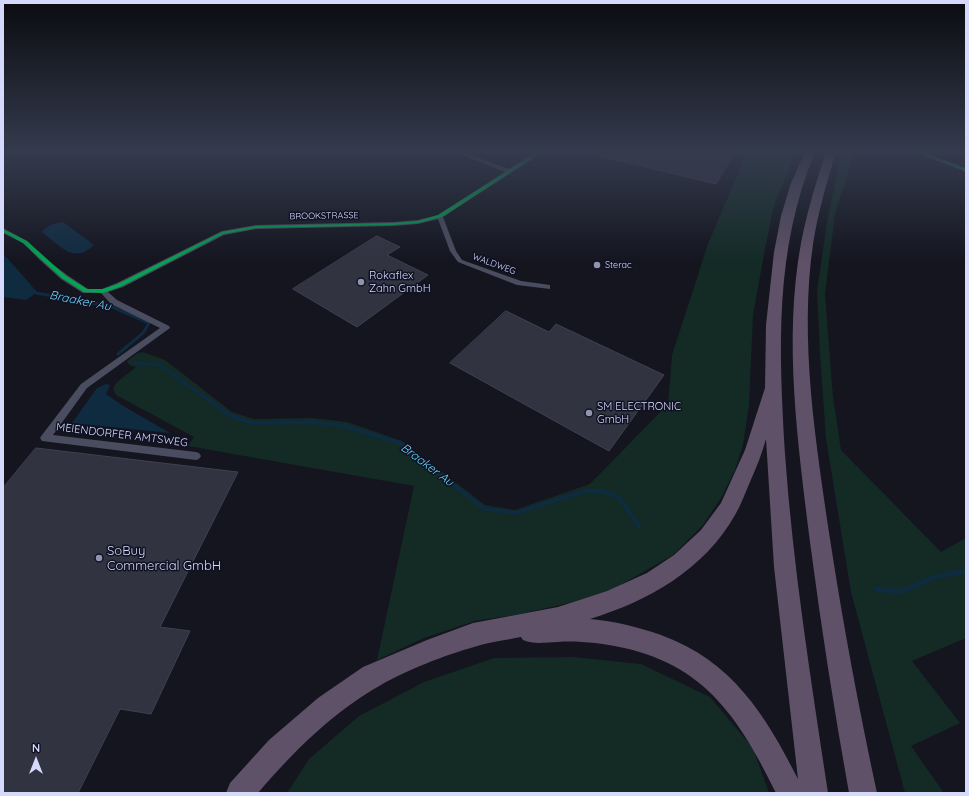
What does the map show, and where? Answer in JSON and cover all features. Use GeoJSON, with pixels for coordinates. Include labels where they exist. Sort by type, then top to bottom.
{"type":"FeatureCollection","features":[{"type":"Feature","properties":{"kind":"highway"},"geometry":{"type":"LineString","coordinates":[[795,189],[786,219],[779,269],[773,331],[773,389],[777,490],[789,612],[814,793]]}},
{"type":"Feature","properties":{"kind":"highway"},"geometry":{"type":"LineString","coordinates":[[818,189],[809,224],[803,288],[802,355],[809,457],[831,621],[863,793]]}},
{"type":"Feature","properties":{"kind":"highway"},"geometry":{"type":"LineString","coordinates":[[240,793],[278,749],[327,707],[372,676],[427,652],[473,635],[558,618],[609,602],[655,581],[682,562],[708,537],[728,509],[754,450],[773,389]]}},
{"type":"Feature","properties":{"kind":"highway"},"geometry":{"type":"LineString","coordinates":[[473,635],[574,630],[626,636],[659,646],[687,660],[715,679],[737,702],[757,731],[791,793]]}},
{"type":"Feature","properties":{"kind":"street","name":"BROOKSTRASSE"},"geometry":{"type":"LineString","coordinates":[[103,291],[120,285],[222,233],[256,227],[393,224],[418,222],[440,216],[483,189]]}},
{"type":"Feature","properties":{"kind":"street","name":"WALDWEG"},"geometry":{"type":"LineString","coordinates":[[440,216],[453,251],[460,261],[520,283],[547,286]]}},
{"type":"Feature","properties":{"kind":"street"},"geometry":{"type":"LineString","coordinates":[[3,230],[25,242],[42,259],[76,285],[86,291],[103,291]]}},
{"type":"Feature","properties":{"kind":"street","name":"MEIENDORFER AMTSWEG"},"geometry":{"type":"LineString","coordinates":[[103,291],[114,302],[166,328],[84,386],[45,438],[196,456]]}},
{"type":"Feature","properties":{"kind":"green space"},"geometry":{"type":"Polygon","coordinates":[[[731,189],[781,189],[774,205],[753,315],[749,405],[743,445],[735,470],[721,498],[703,525],[673,555],[615,588],[573,602],[520,614],[475,621],[424,638],[377,660],[414,486],[188,446],[194,437],[116,395],[113,389],[116,383],[136,367],[129,365],[127,361],[138,353],[143,352],[165,360],[232,412],[254,419],[312,418],[347,422],[402,441],[485,505],[515,510],[590,484],[668,404],[672,355],[708,244],[731,189]]]}},
{"type":"Feature","properties":{"kind":"green space"},"geometry":{"type":"Polygon","coordinates":[[[834,189],[843,189],[835,213],[825,294],[833,397],[841,450],[941,552],[966,538],[966,638],[912,661],[960,723],[911,746],[944,793],[905,793],[851,592],[826,439],[820,354],[817,290],[828,216],[834,189]]]}},
{"type":"Feature","properties":{"kind":"green space"},"geometry":{"type":"Polygon","coordinates":[[[573,657],[641,664],[710,697],[753,748],[769,793],[287,793],[309,759],[359,716],[424,682],[494,658],[573,657]]]}},
{"type":"Feature","properties":{"kind":"water"},"geometry":{"type":"Polygon","coordinates":[[[63,222],[94,245],[87,251],[73,253],[61,247],[42,232],[51,225],[63,222]]]}},
{"type":"Feature","properties":{"kind":"water"},"geometry":{"type":"Polygon","coordinates":[[[3,256],[36,293],[26,300],[3,297],[3,256]]]}},
{"type":"Feature","properties":{"kind":"water"},"geometry":{"type":"Polygon","coordinates":[[[106,384],[110,385],[106,394],[125,407],[170,433],[72,423],[97,388],[106,384]]]}},
{"type":"Feature","properties":{"kind":"building","name":"Rokaflex Zahn GmbH"},"geometry":{"type":"Polygon","coordinates":[[[377,236],[400,247],[387,255],[428,275],[357,327],[293,289],[377,236]]]}},
{"type":"Feature","properties":{"kind":"building","name":"SM ELECTRONIC GmbH"},"geometry":{"type":"Polygon","coordinates":[[[506,311],[549,332],[556,324],[664,375],[609,451],[450,363],[506,311]]]}},
{"type":"Feature","properties":{"kind":"building","name":"SoBuy Commercial GmbH"},"geometry":{"type":"Polygon","coordinates":[[[36,448],[238,472],[160,627],[190,631],[151,714],[120,709],[78,793],[3,793],[3,488],[36,448]]]}},
{"type":"Feature","properties":{"kind":"waterway","name":"Braaker Au"},"geometry":{"type":"LineString","coordinates":[[3,256],[6,260]]}},
{"type":"Feature","properties":{"kind":"waterway","name":"Braaker Au"},"geometry":{"type":"LineString","coordinates":[[6,259],[36,293],[110,306],[149,323],[143,333],[118,354]]}},
{"type":"Feature","properties":{"kind":"waterway","name":"Braaker Au"},"geometry":{"type":"LineString","coordinates":[[135,363],[160,365],[204,397]]}},
{"type":"Feature","properties":{"kind":"waterway","name":"Braaker Au"},"geometry":{"type":"LineString","coordinates":[[203,396],[229,415],[251,423],[311,422],[344,426],[400,443],[484,509],[516,513],[585,491],[602,491],[619,497],[639,526]]}},
{"type":"Feature","properties":{"kind":"waterway","name":"Braaker Au"},"geometry":{"type":"LineString","coordinates":[[960,572],[964,571]]}},
{"type":"Feature","properties":{"kind":"waterway","name":"Braaker Au"},"geometry":{"type":"LineString","coordinates":[[960,572],[966,571]]}},
{"type":"Feature","properties":{"kind":"waterway","name":"Braaker Au"},"geometry":{"type":"LineString","coordinates":[[876,589],[899,592],[935,577],[960,572]]}},
{"type":"Feature","properties":{"kind":"transit line"},"geometry":{"type":"LineString","coordinates":[[3,230],[25,242],[64,277],[86,291],[103,291],[120,285],[222,233],[256,227],[393,224],[418,222],[440,216],[482,189]]}},
{"type":"Feature","properties":{"kind":"place","name":"Sterac"},"geometry":{"type":"Point","coordinates":[597,265]}},
{"type":"Feature","properties":{"kind":"place","name":"Rokaflex Zahn GmbH"},"geometry":{"type":"Point","coordinates":[361,282]}},
{"type":"Feature","properties":{"kind":"place","name":"SM ELECTRONIC GmbH"},"geometry":{"type":"Point","coordinates":[589,413]}},
{"type":"Feature","properties":{"kind":"place","name":"SoBuy Commercial GmbH"},"geometry":{"type":"Point","coordinates":[99,558]}}]}
